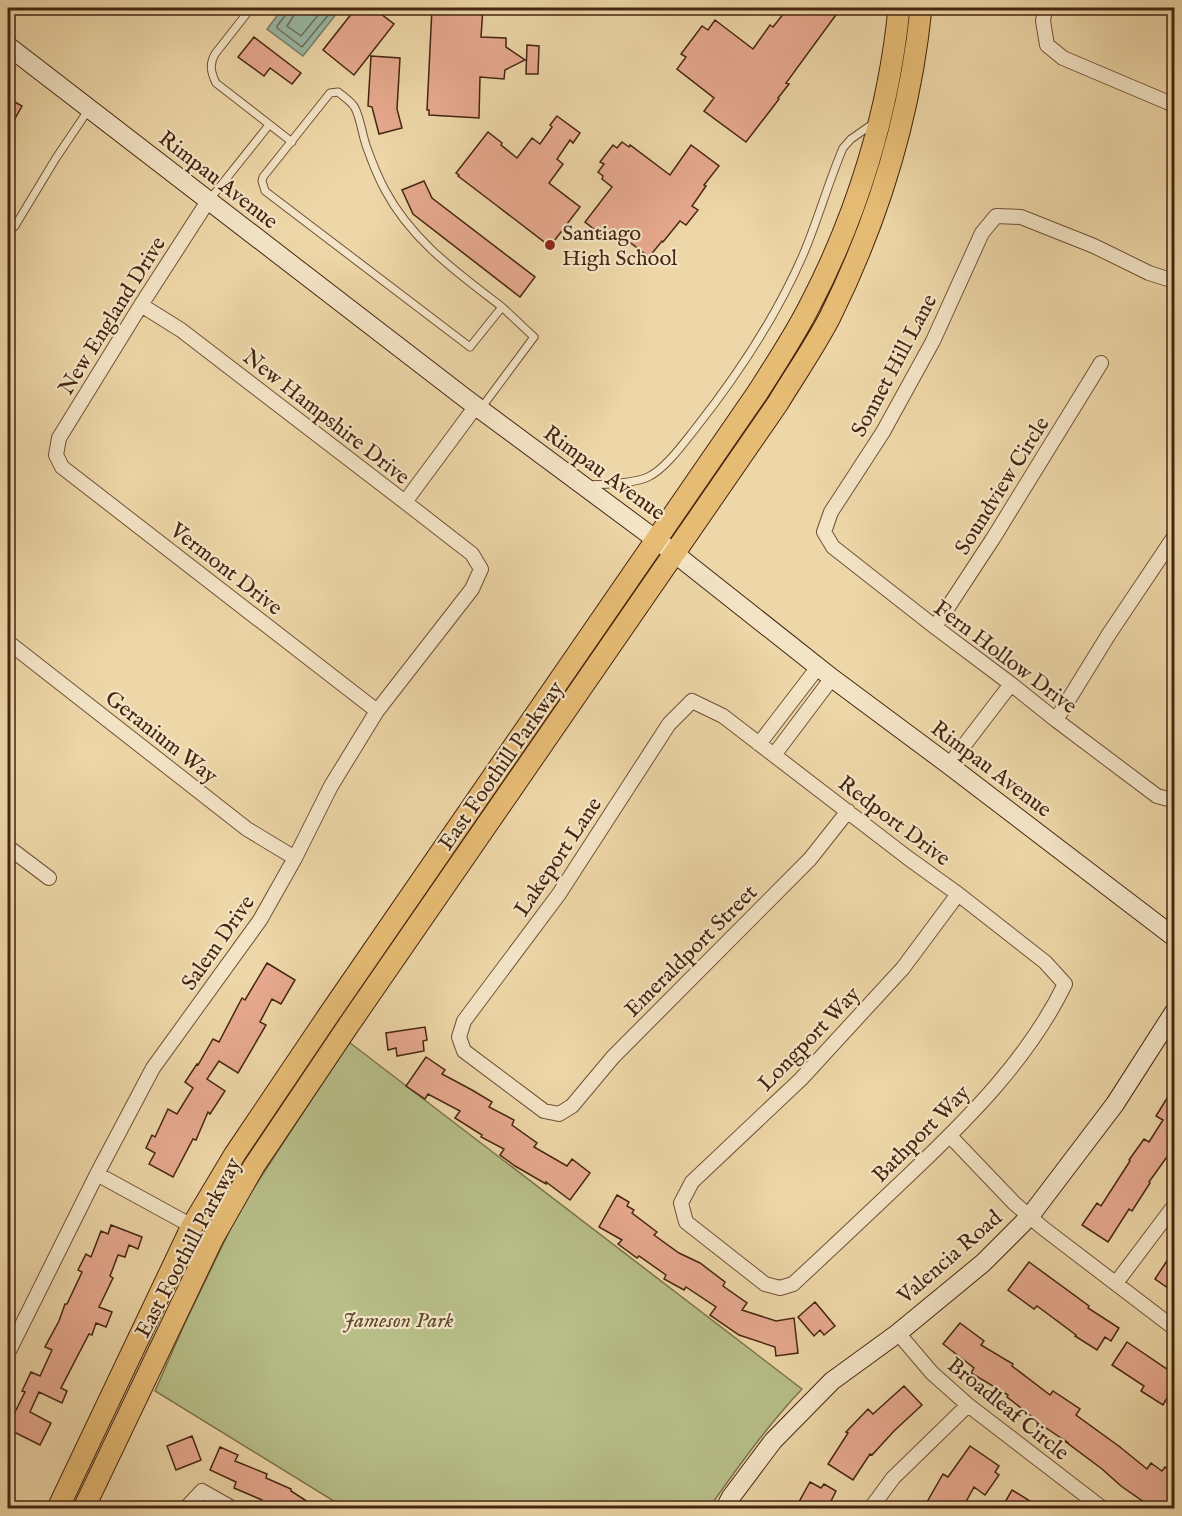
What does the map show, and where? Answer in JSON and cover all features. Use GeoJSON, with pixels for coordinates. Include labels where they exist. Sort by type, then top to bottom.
{"type":"FeatureCollection","features":[{"type":"Feature","properties":{"kind":"main road","name":"East Foothill Parkway"},"geometry":{"type":"LineString","coordinates":[[58,1509],[192,1226],[241,1144],[758,392],[808,310],[841,239],[862,185],[890,71],[899,8]]}},
{"type":"Feature","properties":{"kind":"main road","name":"East Foothill Parkway"},"geometry":{"type":"LineString","coordinates":[[84,1509],[213,1238],[254,1166],[778,403],[829,319],[863,244],[900,133],[911,85],[921,8]]}},
{"type":"Feature","properties":{"kind":"main road","name":"Rimpau Avenue"},"geometry":{"type":"LineString","coordinates":[[8,46],[478,408],[656,539],[825,672],[1174,937]]}},
{"type":"Feature","properties":{"kind":"main road","name":"Valencia Road"},"geometry":{"type":"LineString","coordinates":[[725,1509],[731,1497],[773,1442],[832,1381],[898,1333],[983,1263],[1030,1216],[1115,1104],[1174,1012]]}},
{"type":"Feature","properties":{"kind":"street"},"geometry":{"type":"LineString","coordinates":[[1045,8],[1043,21],[1047,45],[1063,58],[1174,105]]}},
{"type":"Feature","properties":{"kind":"street","name":"New England Drive"},"geometry":{"type":"LineString","coordinates":[[56,455],[59,438],[208,201]]}},
{"type":"Feature","properties":{"kind":"street","name":"Sonnet Hill Lane"},"geometry":{"type":"LineString","coordinates":[[824,532],[831,512],[883,432],[933,341],[982,233],[996,216],[1021,217],[1094,246],[1149,273],[1174,281]]}},
{"type":"Feature","properties":{"kind":"street","name":"New Hampshire Drive"},"geometry":{"type":"LineString","coordinates":[[141,305],[181,330],[472,554],[481,569]]}},
{"type":"Feature","properties":{"kind":"street","name":"Soundview Circle"},"geometry":{"type":"LineString","coordinates":[[935,627],[994,537],[1101,363]]}},
{"type":"Feature","properties":{"kind":"street"},"geometry":{"type":"LineString","coordinates":[[405,502],[478,408]]}},
{"type":"Feature","properties":{"kind":"street","name":"Vermont Drive"},"geometry":{"type":"LineString","coordinates":[[56,455],[62,467],[377,711]]}},
{"type":"Feature","properties":{"kind":"street","name":"Fern Hollow Drive"},"geometry":{"type":"LineString","coordinates":[[824,532],[833,547],[1056,720],[1157,795],[1173,800]]}},
{"type":"Feature","properties":{"kind":"street"},"geometry":{"type":"LineString","coordinates":[[1056,720],[1109,634],[1174,537]]}},
{"type":"Feature","properties":{"kind":"street","name":"Salem Drive"},"geometry":{"type":"LineString","coordinates":[[8,1352],[153,1068],[260,920],[331,786],[377,711],[472,589],[481,569]]}},
{"type":"Feature","properties":{"kind":"street","name":"Geranium Way"},"geometry":{"type":"LineString","coordinates":[[8,642],[247,829],[294,858]]}},
{"type":"Feature","properties":{"kind":"street"},"geometry":{"type":"LineString","coordinates":[[759,744],[784,711],[825,672]]}},
{"type":"Feature","properties":{"kind":"street"},"geometry":{"type":"LineString","coordinates":[[774,755],[799,721],[825,672]]}},
{"type":"Feature","properties":{"kind":"street"},"geometry":{"type":"LineString","coordinates":[[949,765],[1011,684]]}},
{"type":"Feature","properties":{"kind":"street","name":"Redport Drive"},"geometry":{"type":"LineString","coordinates":[[692,700],[723,716],[958,894],[1046,962],[1065,984]]}},
{"type":"Feature","properties":{"kind":"street","name":"Lakeport Lane"},"geometry":{"type":"LineString","coordinates":[[559,1114],[544,1111],[464,1051],[459,1036],[464,1021],[559,894],[669,724],[692,700]]}},
{"type":"Feature","properties":{"kind":"street","name":"Emeraldport Street"},"geometry":{"type":"LineString","coordinates":[[559,1114],[572,1106],[613,1057],[810,859],[848,811]]}},
{"type":"Feature","properties":{"kind":"street"},"geometry":{"type":"LineString","coordinates":[[8,847],[49,879]]}},
{"type":"Feature","properties":{"kind":"street","name":"Longport Way"},"geometry":{"type":"LineString","coordinates":[[780,1288],[765,1284],[686,1222],[681,1203],[692,1182],[801,1079],[903,968],[958,894]]}},
{"type":"Feature","properties":{"kind":"street","name":"Bathport Way"},"geometry":{"type":"LineString","coordinates":[[780,1288],[793,1284],[950,1136],[1004,1078],[1053,1008],[1065,984]]}},
{"type":"Feature","properties":{"kind":"street"},"geometry":{"type":"LineString","coordinates":[[950,1136],[1014,1203],[1174,1328]]}},
{"type":"Feature","properties":{"kind":"street"},"geometry":{"type":"LineString","coordinates":[[97,1174],[192,1226]]}},
{"type":"Feature","properties":{"kind":"street"},"geometry":{"type":"LineString","coordinates":[[1116,1283],[1174,1206]]}},
{"type":"Feature","properties":{"kind":"street","name":"Broadleaf Circle"},"geometry":{"type":"LineString","coordinates":[[898,1333],[932,1373],[968,1406],[1102,1509]]}},
{"type":"Feature","properties":{"kind":"street"},"geometry":{"type":"LineString","coordinates":[[871,1509],[893,1478],[968,1406]]}},
{"type":"Feature","properties":{"kind":"street"},"geometry":{"type":"LineString","coordinates":[[186,1509],[202,1491],[232,1509]]}},
{"type":"Feature","properties":{"kind":"lane"},"geometry":{"type":"LineString","coordinates":[[8,18],[14,8]]}},
{"type":"Feature","properties":{"kind":"lane"},"geometry":{"type":"LineString","coordinates":[[251,8],[214,54],[211,71],[216,83],[292,142]]}},
{"type":"Feature","properties":{"kind":"lane"},"geometry":{"type":"LineString","coordinates":[[478,408],[534,338],[502,307],[445,264],[410,228],[382,183],[367,148],[356,111],[350,102],[338,92],[327,96],[263,177],[261,181],[265,191],[470,347],[502,307]]}},
{"type":"Feature","properties":{"kind":"lane"},"geometry":{"type":"LineString","coordinates":[[8,232],[15,226],[89,109]]}},
{"type":"Feature","properties":{"kind":"lane"},"geometry":{"type":"LineString","coordinates":[[584,486],[649,477],[687,439],[736,374],[764,330],[810,239],[843,148],[851,139],[879,120]]}},
{"type":"Feature","properties":{"kind":"lane"},"geometry":{"type":"LineString","coordinates":[[208,201],[269,124]]}},
{"type":"Feature","properties":{"kind":"lane"},"geometry":{"type":"LineString","coordinates":[[784,711],[799,721]]}},
{"type":"Feature","properties":{"kind":"green space","name":"Jameson Park"},"geometry":{"type":"Polygon","coordinates":[[[349,1042],[802,1389],[765,1432],[709,1508],[345,1508],[155,1391],[240,1209],[349,1042]]]}},
{"type":"Feature","properties":{"kind":"water"},"geometry":{"type":"Polygon","coordinates":[[[283,8],[341,8],[303,56],[267,29],[283,8]]]}},
{"type":"Feature","properties":{"kind":"building"},"geometry":{"type":"Polygon","coordinates":[[[356,8],[373,8],[394,24],[354,75],[323,50],[356,8]]]}},
{"type":"Feature","properties":{"kind":"building"},"geometry":{"type":"Polygon","coordinates":[[[432,8],[483,8],[481,37],[506,38],[506,47],[525,60],[505,70],[504,79],[480,77],[479,118],[429,115],[429,110],[427,110],[432,8]]]}},
{"type":"Feature","properties":{"kind":"building"},"geometry":{"type":"Polygon","coordinates":[[[788,8],[841,8],[786,83],[789,84],[779,99],[746,142],[704,111],[714,98],[677,69],[686,57],[681,54],[702,26],[708,30],[715,20],[753,49],[770,25],[773,27],[788,8]]]}},
{"type":"Feature","properties":{"kind":"building"},"geometry":{"type":"Polygon","coordinates":[[[254,37],[301,73],[292,84],[270,68],[264,76],[238,57],[254,37]]]}},
{"type":"Feature","properties":{"kind":"building"},"geometry":{"type":"Polygon","coordinates":[[[527,45],[539,46],[538,74],[526,74],[527,45]]]}},
{"type":"Feature","properties":{"kind":"building"},"geometry":{"type":"Polygon","coordinates":[[[371,56],[400,58],[397,109],[402,128],[379,134],[372,107],[368,106],[371,56]]]}},
{"type":"Feature","properties":{"kind":"building"},"geometry":{"type":"Polygon","coordinates":[[[8,98],[22,106],[8,131],[8,98]]]}},
{"type":"Feature","properties":{"kind":"building"},"geometry":{"type":"Polygon","coordinates":[[[557,116],[580,133],[573,143],[570,140],[557,159],[563,164],[549,183],[580,207],[551,245],[456,173],[488,132],[517,158],[532,138],[540,144],[557,116]]]}},
{"type":"Feature","properties":{"kind":"building"},"geometry":{"type":"Polygon","coordinates":[[[622,142],[629,147],[630,145],[670,175],[691,145],[719,166],[704,185],[706,186],[692,206],[698,210],[686,225],[680,221],[649,257],[615,231],[608,240],[585,222],[612,187],[602,179],[603,176],[598,172],[604,164],[600,162],[613,145],[617,148],[622,142]]]}},
{"type":"Feature","properties":{"kind":"building"},"geometry":{"type":"Polygon","coordinates":[[[424,181],[432,198],[535,277],[520,297],[413,214],[402,190],[424,181]]]}},
{"type":"Feature","properties":{"kind":"building"},"geometry":{"type":"Polygon","coordinates":[[[267,963],[295,980],[281,1004],[272,999],[260,1022],[266,1025],[238,1073],[219,1061],[207,1079],[225,1091],[210,1114],[208,1112],[196,1140],[193,1139],[173,1177],[149,1164],[155,1153],[146,1148],[152,1135],[155,1137],[168,1109],[177,1114],[193,1088],[185,1082],[213,1039],[219,1042],[242,998],[245,1000],[267,963]]]}},
{"type":"Feature","properties":{"kind":"building"},"geometry":{"type":"Polygon","coordinates":[[[425,1027],[427,1040],[423,1041],[424,1051],[397,1056],[396,1048],[388,1050],[386,1033],[425,1027]]]}},
{"type":"Feature","properties":{"kind":"building"},"geometry":{"type":"Polygon","coordinates":[[[426,1057],[445,1070],[442,1074],[492,1102],[489,1107],[514,1120],[512,1125],[537,1143],[534,1147],[567,1166],[572,1159],[590,1173],[570,1200],[546,1182],[546,1184],[500,1155],[504,1149],[481,1137],[482,1135],[455,1118],[460,1111],[428,1094],[425,1099],[406,1086],[426,1057]]]}},
{"type":"Feature","properties":{"kind":"building"},"geometry":{"type":"Polygon","coordinates":[[[1174,1087],[1174,1147],[1132,1211],[1129,1209],[1108,1242],[1082,1225],[1097,1203],[1101,1206],[1144,1139],[1149,1142],[1163,1120],[1156,1116],[1174,1087]]]}},
{"type":"Feature","properties":{"kind":"building"},"geometry":{"type":"Polygon","coordinates":[[[617,1195],[629,1202],[627,1206],[634,1210],[632,1213],[657,1232],[654,1235],[679,1253],[700,1263],[725,1282],[723,1286],[747,1303],[742,1310],[776,1321],[794,1318],[798,1353],[776,1356],[775,1347],[739,1335],[710,1315],[716,1307],[686,1287],[684,1290],[664,1279],[666,1275],[618,1244],[622,1240],[599,1227],[617,1195]]]}},
{"type":"Feature","properties":{"kind":"building"},"geometry":{"type":"Polygon","coordinates":[[[111,1225],[142,1237],[138,1249],[129,1245],[125,1257],[118,1255],[110,1276],[113,1278],[99,1307],[112,1312],[106,1327],[96,1323],[92,1335],[89,1334],[61,1388],[67,1391],[62,1403],[39,1392],[30,1412],[51,1423],[40,1445],[8,1429],[8,1426],[25,1392],[22,1391],[31,1372],[40,1376],[52,1350],[45,1347],[82,1272],[78,1270],[86,1254],[91,1257],[101,1231],[108,1234],[111,1225]]]}},
{"type":"Feature","properties":{"kind":"building"},"geometry":{"type":"Polygon","coordinates":[[[1174,1250],[1174,1292],[1155,1279],[1174,1250]]]}},
{"type":"Feature","properties":{"kind":"building"},"geometry":{"type":"Polygon","coordinates":[[[1029,1262],[1089,1306],[1088,1308],[1119,1328],[1111,1341],[1105,1337],[1097,1350],[1037,1306],[1034,1309],[1008,1290],[1029,1262]]]}},
{"type":"Feature","properties":{"kind":"building"},"geometry":{"type":"Polygon","coordinates":[[[815,1302],[835,1326],[824,1335],[820,1330],[814,1336],[798,1317],[815,1302]]]}},
{"type":"Feature","properties":{"kind":"building"},"geometry":{"type":"Polygon","coordinates":[[[960,1323],[984,1341],[981,1345],[1013,1364],[1012,1366],[1050,1395],[1053,1391],[1080,1409],[1076,1415],[1147,1469],[1151,1463],[1162,1471],[1165,1467],[1174,1474],[1174,1509],[1154,1509],[1121,1486],[1067,1442],[1034,1420],[1007,1397],[1008,1395],[971,1373],[974,1368],[943,1344],[960,1323]]]}},
{"type":"Feature","properties":{"kind":"building"},"geometry":{"type":"Polygon","coordinates":[[[1127,1342],[1174,1374],[1174,1386],[1163,1405],[1141,1391],[1144,1386],[1112,1365],[1127,1342]]]}},
{"type":"Feature","properties":{"kind":"building"},"geometry":{"type":"Polygon","coordinates":[[[904,1386],[922,1405],[872,1455],[870,1454],[853,1480],[828,1464],[848,1433],[846,1432],[868,1409],[873,1414],[904,1386]]]}},
{"type":"Feature","properties":{"kind":"building"},"geometry":{"type":"Polygon","coordinates":[[[192,1436],[201,1460],[176,1470],[167,1446],[192,1436]]]}},
{"type":"Feature","properties":{"kind":"building"},"geometry":{"type":"Polygon","coordinates":[[[970,1446],[999,1466],[995,1472],[999,1475],[985,1495],[974,1487],[962,1509],[923,1509],[943,1474],[948,1477],[970,1446]]]}},
{"type":"Feature","properties":{"kind":"building"},"geometry":{"type":"Polygon","coordinates":[[[220,1447],[238,1455],[235,1461],[267,1474],[266,1478],[291,1489],[319,1509],[275,1509],[261,1503],[262,1500],[234,1488],[236,1482],[210,1470],[220,1447]]]}},
{"type":"Feature","properties":{"kind":"building"},"geometry":{"type":"Polygon","coordinates":[[[810,1482],[821,1488],[824,1484],[836,1491],[827,1509],[795,1509],[810,1482]]]}},
{"type":"Feature","properties":{"kind":"building"},"geometry":{"type":"Polygon","coordinates":[[[1012,1490],[1043,1509],[1001,1509],[1012,1490]]]}},
{"type":"Feature","properties":{"kind":"place","name":"Santiago High School"},"geometry":{"type":"Point","coordinates":[550,245]}}]}
